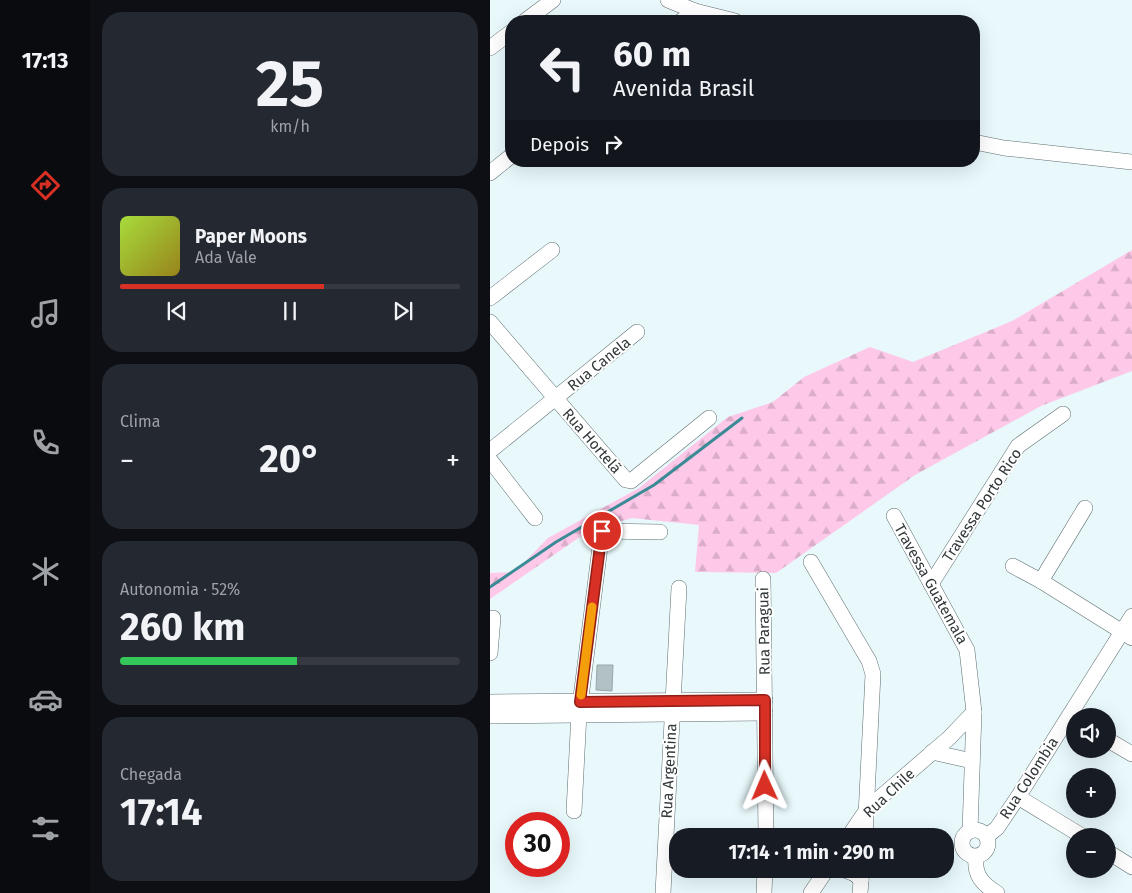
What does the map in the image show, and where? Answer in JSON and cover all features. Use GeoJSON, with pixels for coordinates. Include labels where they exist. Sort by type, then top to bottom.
{"type":"FeatureCollection","features":[{"type":"Feature","properties":{"kind":"street"},"geometry":{"type":"LineString","coordinates":[[533,15],[553,0]]}},
{"type":"Feature","properties":{"kind":"street"},"geometry":{"type":"LineString","coordinates":[[668,0],[711,15]]}},
{"type":"Feature","properties":{"kind":"street"},"geometry":{"type":"LineString","coordinates":[[689,15],[695,11]]}},
{"type":"Feature","properties":{"kind":"street"},"geometry":{"type":"LineString","coordinates":[[490,48],[505,37]]}},
{"type":"Feature","properties":{"kind":"street"},"geometry":{"type":"LineString","coordinates":[[980,143],[1004,148],[1132,162]]}},
{"type":"Feature","properties":{"kind":"street"},"geometry":{"type":"LineString","coordinates":[[490,173],[505,161]]}},
{"type":"Feature","properties":{"kind":"street"},"geometry":{"type":"LineString","coordinates":[[490,298],[552,250]]}},
{"type":"Feature","properties":{"kind":"street","name":"Rua Hortelã"},"geometry":{"type":"LineString","coordinates":[[490,322],[626,480],[631,481],[710,418]]}},
{"type":"Feature","properties":{"kind":"street","name":"Rua Canela"},"geometry":{"type":"LineString","coordinates":[[490,451],[638,332]]}},
{"type":"Feature","properties":{"kind":"street","name":"Travessa Porto Rico"},"geometry":{"type":"LineString","coordinates":[[931,584],[1018,446],[1063,414]]}},
{"type":"Feature","properties":{"kind":"street"},"geometry":{"type":"LineString","coordinates":[[490,460],[535,518]]}},
{"type":"Feature","properties":{"kind":"street"},"geometry":{"type":"LineString","coordinates":[[1041,581],[1085,508]]}},
{"type":"Feature","properties":{"kind":"street","name":"Travessa Guatemala"},"geometry":{"type":"LineString","coordinates":[[894,516],[967,650],[974,712],[970,831]]}},
{"type":"Feature","properties":{"kind":"street"},"geometry":{"type":"LineString","coordinates":[[574,812],[579,708],[602,531],[660,532]]}},
{"type":"Feature","properties":{"kind":"street"},"geometry":{"type":"LineString","coordinates":[[811,562],[869,661],[873,674],[866,828]]}},
{"type":"Feature","properties":{"kind":"street"},"geometry":{"type":"LineString","coordinates":[[1013,566],[1041,581],[1127,635]]}},
{"type":"Feature","properties":{"kind":"street","name":"Rua Paraguai"},"geometry":{"type":"LineString","coordinates":[[763,580],[766,828]]}},
{"type":"Feature","properties":{"kind":"street","name":"Rua Argentina"},"geometry":{"type":"LineString","coordinates":[[662,893],[679,588]]}},
{"type":"Feature","properties":{"kind":"street","name":"Rua Colombia"},"geometry":{"type":"LineString","coordinates":[[1079,708],[1127,635],[1132,616]]}},
{"type":"Feature","properties":{"kind":"street"},"geometry":{"type":"LineString","coordinates":[[490,653],[493,618]]}},
{"type":"Feature","properties":{"kind":"street"},"geometry":{"type":"LineString","coordinates":[[490,702],[543,708],[765,706]]}},
{"type":"Feature","properties":{"kind":"street"},"geometry":{"type":"LineString","coordinates":[[490,716],[543,708]]}},
{"type":"Feature","properties":{"kind":"street","name":"Rua Chile"},"geometry":{"type":"LineString","coordinates":[[854,828],[868,808],[974,712]]}},
{"type":"Feature","properties":{"kind":"street","name":"Rua Colombia"},"geometry":{"type":"LineString","coordinates":[[987,836],[996,828],[1066,727]]}},
{"type":"Feature","properties":{"kind":"street"},"geometry":{"type":"LineString","coordinates":[[1116,745],[1132,754]]}},
{"type":"Feature","properties":{"kind":"street"},"geometry":{"type":"LineString","coordinates":[[932,752],[972,760]]}},
{"type":"Feature","properties":{"kind":"street"},"geometry":{"type":"LineString","coordinates":[[1018,797],[1069,828]]}},
{"type":"Feature","properties":{"kind":"street"},"geometry":{"type":"LineString","coordinates":[[979,830],[989,840],[987,849],[976,857],[967,853],[962,845],[964,837],[970,831],[979,830]]}},
{"type":"Feature","properties":{"kind":"street"},"geometry":{"type":"LineString","coordinates":[[976,857],[978,876],[986,886],[997,893]]}},
{"type":"Feature","properties":{"kind":"street"},"geometry":{"type":"LineString","coordinates":[[1116,857],[1132,867]]}},
{"type":"Feature","properties":{"kind":"street"},"geometry":{"type":"LineString","coordinates":[[764,893],[765,878]]}},
{"type":"Feature","properties":{"kind":"street"},"geometry":{"type":"LineString","coordinates":[[811,893],[823,878]]}},
{"type":"Feature","properties":{"kind":"green space"},"geometry":{"type":"Polygon","coordinates":[[[1132,250],[1132,371],[1041,406],[915,475],[776,573],[695,572],[699,525],[632,518],[590,530],[490,599],[490,573],[515,572],[548,538],[639,488],[728,417],[773,402],[804,377],[870,347],[913,362],[1012,321],[1132,250]]]}},
{"type":"Feature","properties":{"kind":"building"},"geometry":{"type":"Polygon","coordinates":[[[597,665],[613,665],[612,691],[596,690],[597,665]]]}},
{"type":"Feature","properties":{"kind":"waterway"},"geometry":{"type":"LineString","coordinates":[[490,587],[556,542],[654,485],[742,418]]}},
{"type":"Feature","properties":{"kind":"slow traffic"},"geometry":{"type":"LineString","coordinates":[[581,695],[592,607]]}},
{"type":"Feature","properties":{"kind":"route"},"geometry":{"type":"LineString","coordinates":[[602,531],[580,702],[765,700],[765,786]]}}]}
